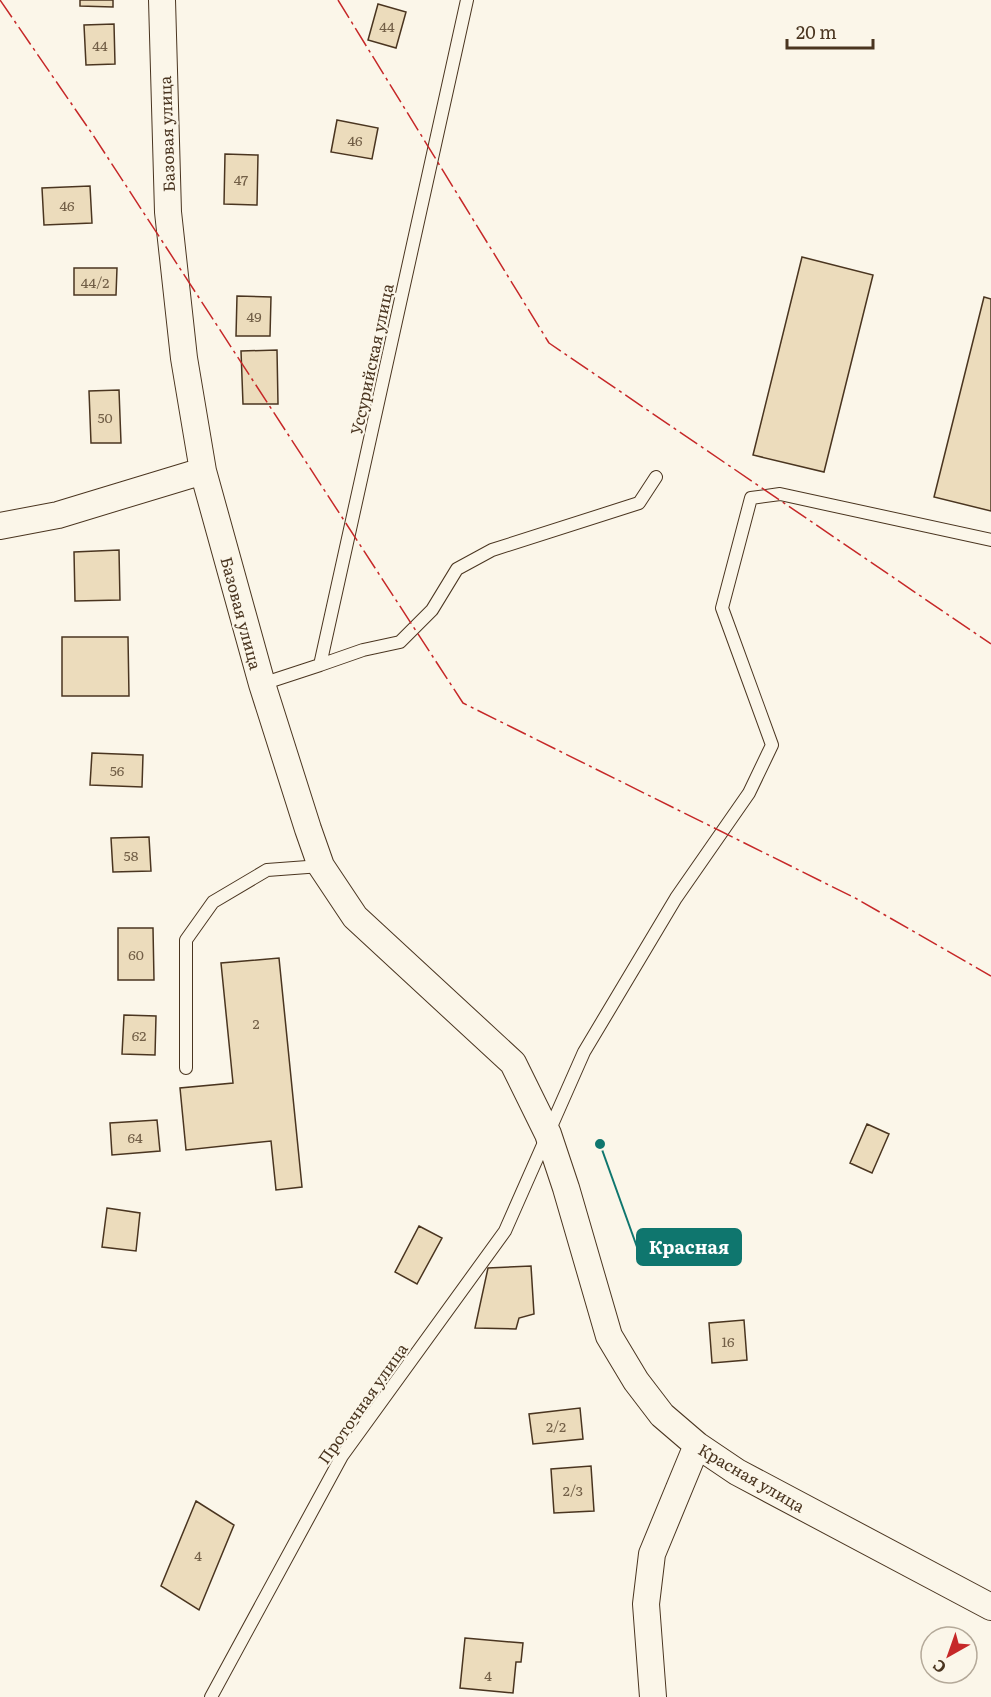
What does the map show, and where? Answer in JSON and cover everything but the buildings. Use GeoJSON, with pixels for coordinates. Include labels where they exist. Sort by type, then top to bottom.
{"type":"FeatureCollection","features":[{"type":"Feature","properties":{"kind":"street","name":"Базовая улица"},"geometry":{"type":"LineString","coordinates":[[162,0],[168,212],[184,358],[203,471],[262,684],[321,867],[355,917],[513,1063],[548,1134]]}},
{"type":"Feature","properties":{"kind":"street"},"geometry":{"type":"LineString","coordinates":[[0,526],[58,515],[203,471]]}},
{"type":"Feature","properties":{"kind":"street","name":"Красная улица"},"geometry":{"type":"LineString","coordinates":[[548,1134],[609,1336],[636,1381],[662,1415],[696,1445],[737,1472],[991,1607]]}},
{"type":"Feature","properties":{"kind":"street"},"geometry":{"type":"LineString","coordinates":[[653,1697],[646,1604],[652,1554],[696,1445]]}},
{"type":"Feature","properties":{"kind":"lane","name":"Уссурийская улица"},"geometry":{"type":"LineString","coordinates":[[320,665],[467,0]]}},
{"type":"Feature","properties":{"kind":"lane"},"geometry":{"type":"LineString","coordinates":[[262,684],[363,650],[400,642],[432,610],[457,569],[492,550],[639,503],[656,477]]}},
{"type":"Feature","properties":{"kind":"lane","name":"Проточная улица"},"geometry":{"type":"LineString","coordinates":[[212,1697],[342,1456],[505,1231],[584,1052],[676,898],[750,793],[772,745],[722,608],[751,498],[780,494],[991,540]]}},
{"type":"Feature","properties":{"kind":"lane"},"geometry":{"type":"LineString","coordinates":[[186,1068],[186,939],[213,902],[267,870],[321,867]]}},
{"type":"Feature","properties":{"kind":"power"},"geometry":{"type":"LineString","coordinates":[[0,0],[93,135],[463,703],[857,899],[991,976]]}},
{"type":"Feature","properties":{"kind":"power"},"geometry":{"type":"LineString","coordinates":[[338,0],[549,343],[991,644]]}},
{"type":"Feature","properties":{"kind":"place","name":"Красная"},"geometry":{"type":"Point","coordinates":[600,1144]}}]}
